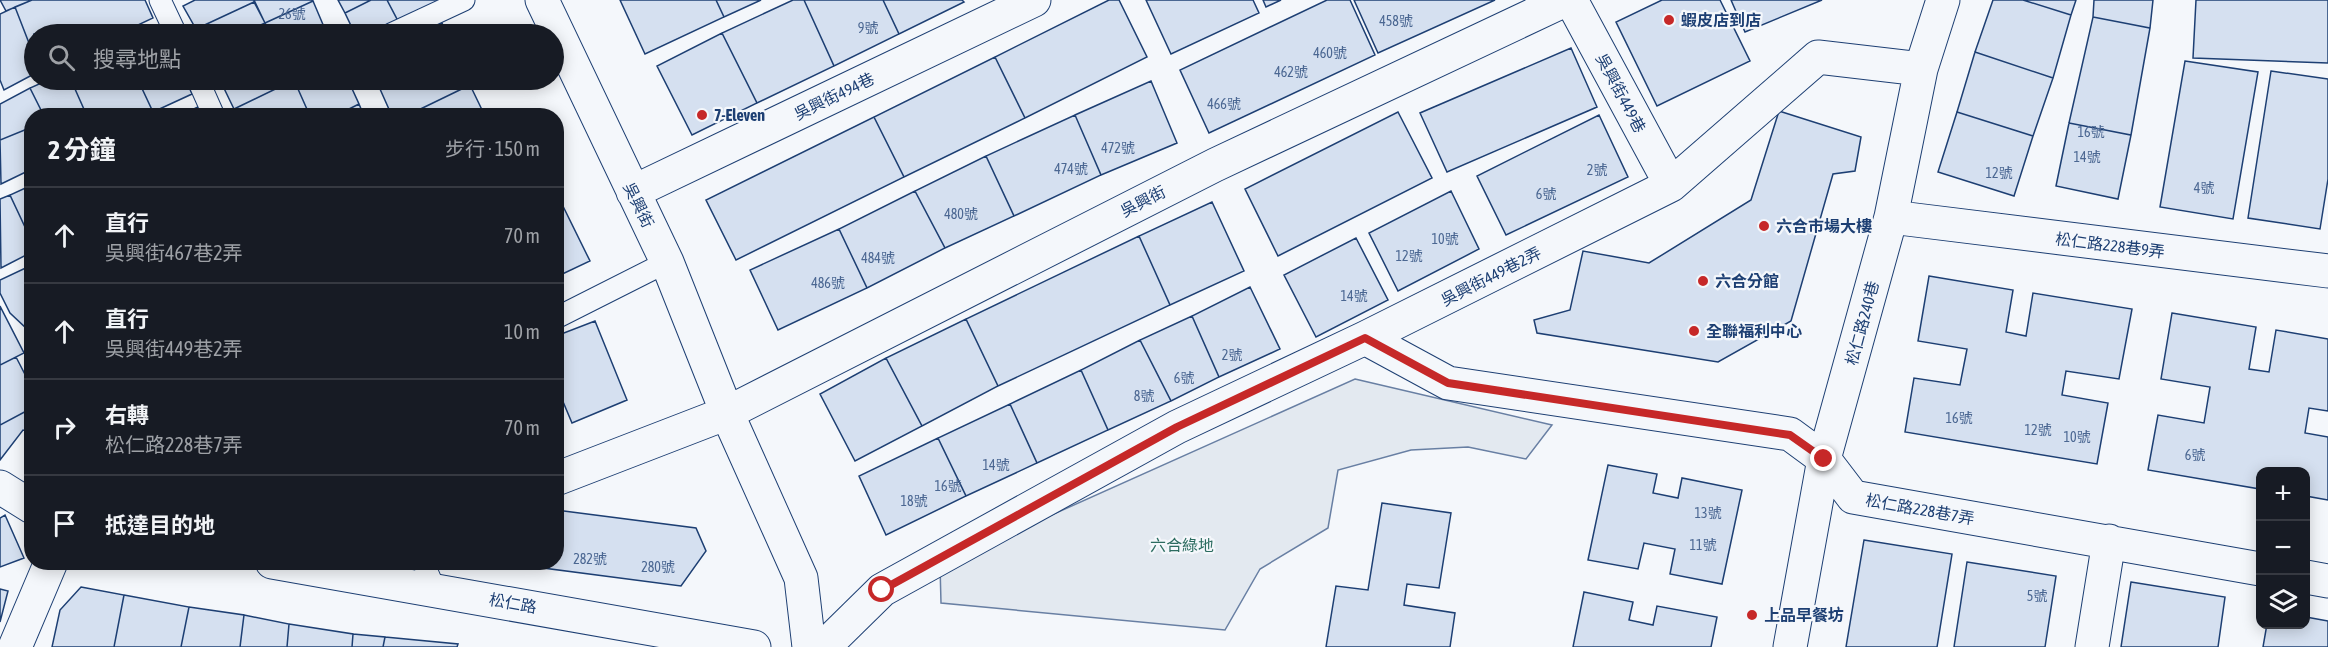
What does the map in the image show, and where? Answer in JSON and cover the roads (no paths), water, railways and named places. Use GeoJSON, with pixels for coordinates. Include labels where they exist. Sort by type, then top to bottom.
{"type":"FeatureCollection","features":[{"type":"Feature","properties":{"kind":"street","name":"吳興街"},"geometry":{"type":"LineString","coordinates":[[542,0],[553,24]]}},
{"type":"Feature","properties":{"kind":"street","name":"吳興街494巷"},"geometry":{"type":"LineString","coordinates":[[633,192],[1034,0]]}},
{"type":"Feature","properties":{"kind":"street","name":"吳興街"},"geometry":{"type":"LineString","coordinates":[[727,413],[1215,165],[1565,0]]}},
{"type":"Feature","properties":{"kind":"street","name":"吳興街449巷"},"geometry":{"type":"LineString","coordinates":[[1570,0],[1671,185]]}},
{"type":"Feature","properties":{"kind":"street","name":"松仁路240巷"},"geometry":{"type":"LineString","coordinates":[[1790,647],[1824,459],[1891,217],[1921,69],[1942,0]]}},
{"type":"Feature","properties":{"kind":"street","name":"吳興街"},"geometry":{"type":"LineString","coordinates":[[564,46],[667,262],[727,413],[801,578],[809,647]]}},
{"type":"Feature","properties":{"kind":"street","name":"吳興街449巷2弄"},"geometry":{"type":"LineString","coordinates":[[824,647],[882,590],[1177,427],[1365,338],[1671,185],[1818,57],[1921,69]]}},
{"type":"Feature","properties":{"kind":"street","name":"松仁路228巷9弄"},"geometry":{"type":"LineString","coordinates":[[1891,217],[2328,271]]}},
{"type":"Feature","properties":{"kind":"street","name":"松仁路228巷7弄"},"geometry":{"type":"LineString","coordinates":[[1365,338],[1448,383],[1790,435],[1824,459],[1853,497],[2256,567]]}},
{"type":"Feature","properties":{"kind":"street"},"geometry":{"type":"LineString","coordinates":[[564,476],[727,413]]}},
{"type":"Feature","properties":{"kind":"street"},"geometry":{"type":"LineString","coordinates":[[0,487],[24,502]]}},
{"type":"Feature","properties":{"kind":"street"},"geometry":{"type":"LineString","coordinates":[[2092,647],[2109,541]]}},
{"type":"Feature","properties":{"kind":"street"},"geometry":{"type":"LineString","coordinates":[[15,647],[48,570]]}},
{"type":"Feature","properties":{"kind":"street","name":"松仁路"},"geometry":{"type":"LineString","coordinates":[[362,570],[429,576],[754,647]]}},
{"type":"Feature","properties":{"kind":"street"},"geometry":{"type":"LineString","coordinates":[[2310,578],[2328,581]]}},
{"type":"Feature","properties":{"kind":"lane"},"geometry":{"type":"LineString","coordinates":[[160,0],[171,24]]}},
{"type":"Feature","properties":{"kind":"lane"},"geometry":{"type":"LineString","coordinates":[[412,24],[464,0]]}},
{"type":"Feature","properties":{"kind":"lane"},"geometry":{"type":"LineString","coordinates":[[202,90],[210,108]]}},
{"type":"Feature","properties":{"kind":"lane"},"geometry":{"type":"LineString","coordinates":[[564,314],[667,262]]}},
{"type":"Feature","properties":{"kind":"place","name":"蝦皮店到店"},"geometry":{"type":"Point","coordinates":[1669,20]}},
{"type":"Feature","properties":{"kind":"place","name":"7-Eleven"},"geometry":{"type":"Point","coordinates":[702,115]}},
{"type":"Feature","properties":{"kind":"place","name":"六合市場大樓"},"geometry":{"type":"Point","coordinates":[1764,226]}},
{"type":"Feature","properties":{"kind":"place","name":"六合分館"},"geometry":{"type":"Point","coordinates":[1703,281]}},
{"type":"Feature","properties":{"kind":"place","name":"全聯福利中心"},"geometry":{"type":"Point","coordinates":[1694,331]}},
{"type":"Feature","properties":{"kind":"place","name":"上品早餐坊"},"geometry":{"type":"Point","coordinates":[1752,615]}},
{"type":"Feature","properties":{"kind":"park label","name":"六合綠地"},"geometry":{"type":"Point","coordinates":[1182,545]}}]}
